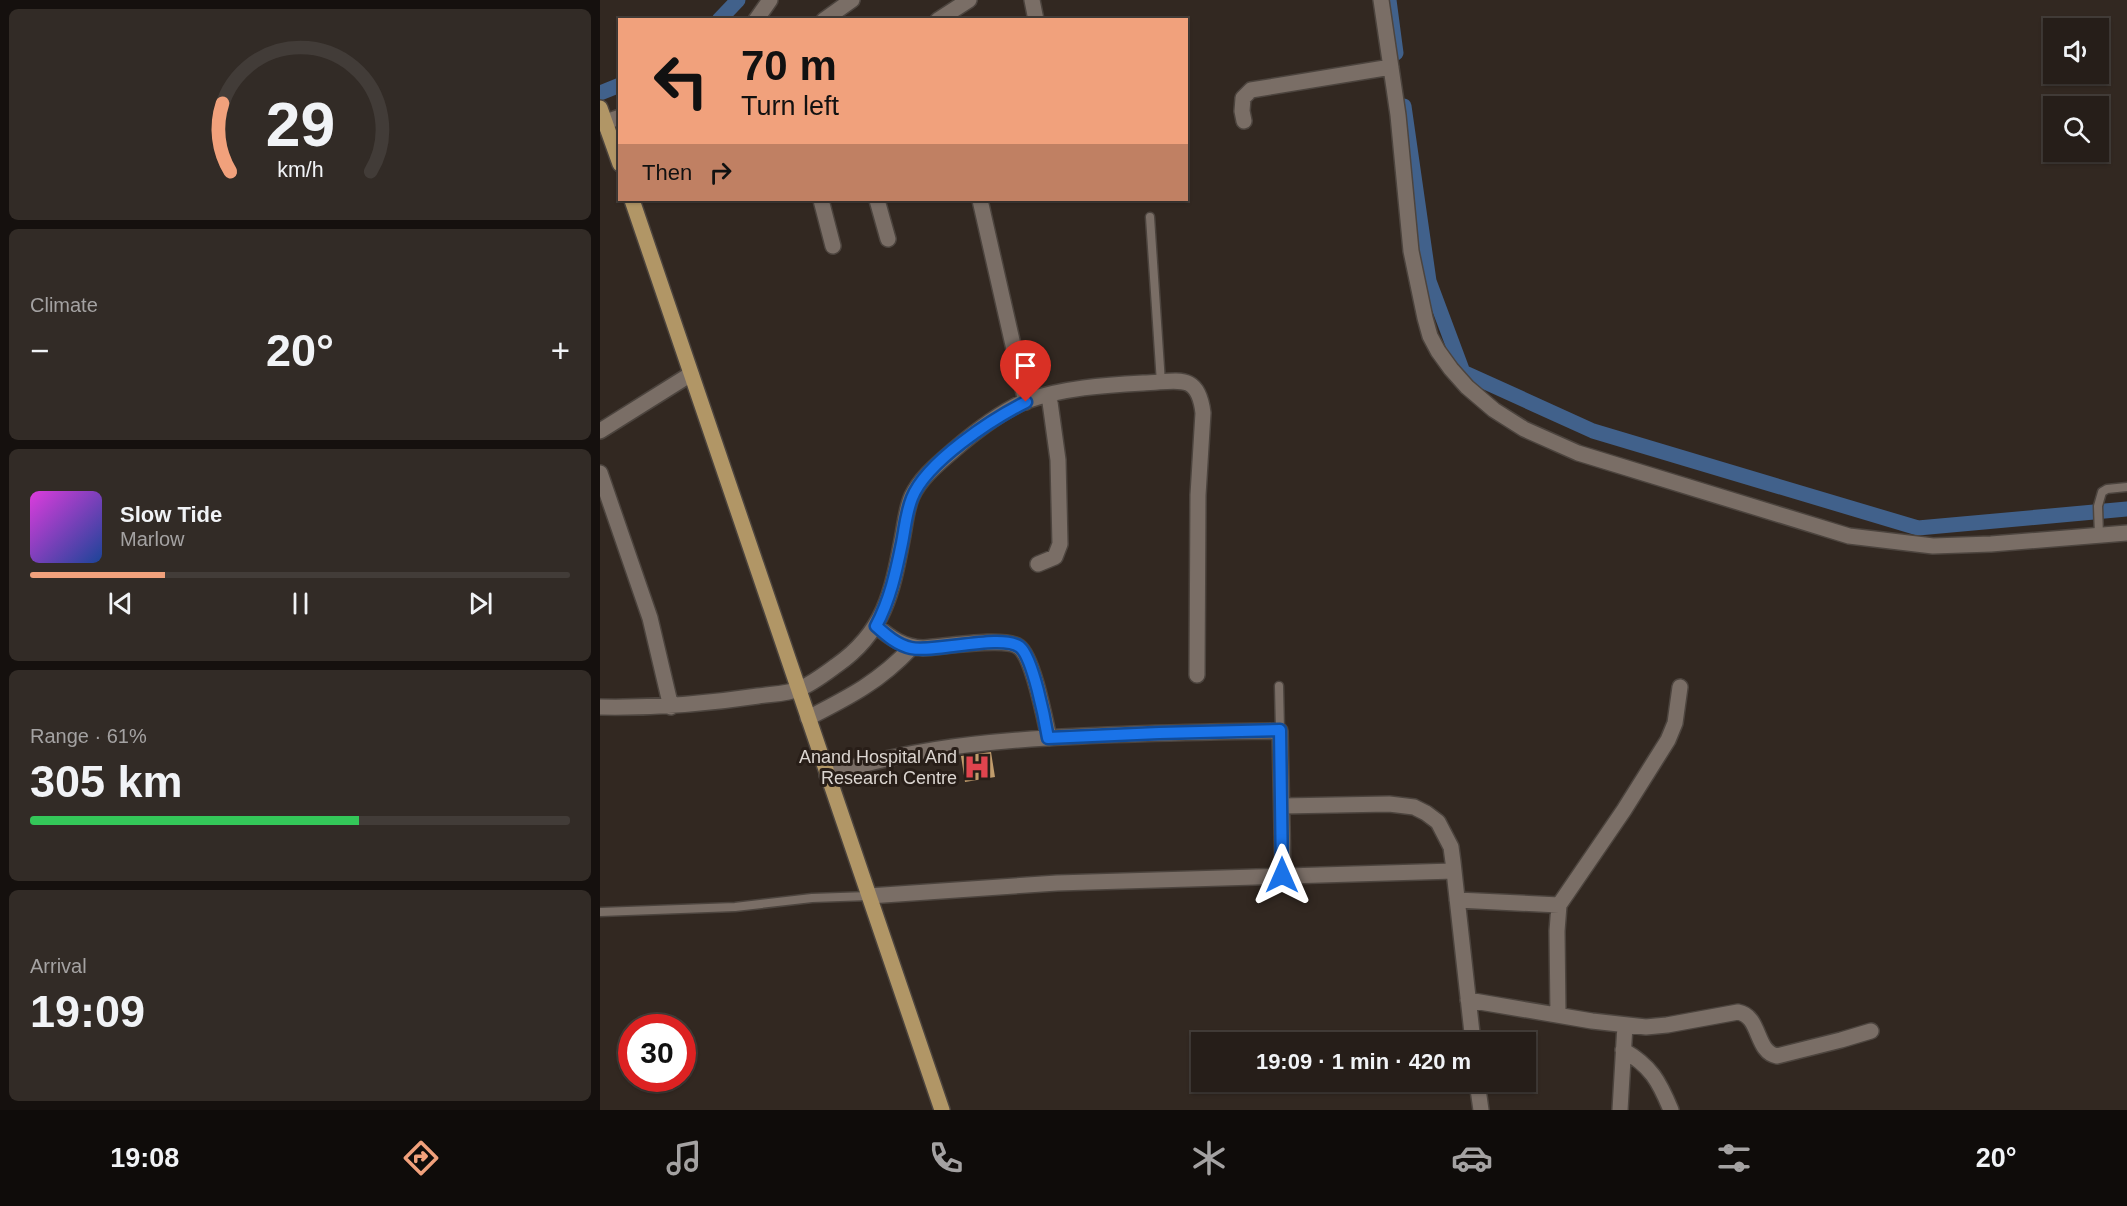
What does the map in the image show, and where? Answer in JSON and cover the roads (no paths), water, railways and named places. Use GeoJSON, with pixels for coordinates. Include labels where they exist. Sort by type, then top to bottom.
{"type":"FeatureCollection","features":[{"type":"Feature","properties":{"kind":"main road"},"geometry":{"type":"LineString","coordinates":[[606,118],[618,157]]}},
{"type":"Feature","properties":{"kind":"main road"},"geometry":{"type":"LineString","coordinates":[[632,201],[942,1110]]}},
{"type":"Feature","properties":{"kind":"street"},"geometry":{"type":"LineString","coordinates":[[827,18],[852,0]]}},
{"type":"Feature","properties":{"kind":"street"},"geometry":{"type":"LineString","coordinates":[[1032,0],[1036,18]]}},
{"type":"Feature","properties":{"kind":"street"},"geometry":{"type":"LineString","coordinates":[[1381,0],[1398,115],[1412,251],[1430,336],[1451,369],[1467,387],[1494,410],[1524,429],[1578,453],[1849,536],[1933,546],[1991,544],[2099,529],[2127,533]]}},
{"type":"Feature","properties":{"kind":"street"},"geometry":{"type":"LineString","coordinates":[[757,18],[769,2]]}},
{"type":"Feature","properties":{"kind":"street"},"geometry":{"type":"LineString","coordinates":[[769,2],[773,18]]}},
{"type":"Feature","properties":{"kind":"street"},"geometry":{"type":"LineString","coordinates":[[942,18],[964,8]]}},
{"type":"Feature","properties":{"kind":"street"},"geometry":{"type":"LineString","coordinates":[[1244,121],[1243,98],[1246,93],[1257,88],[1391,68]]}},
{"type":"Feature","properties":{"kind":"street"},"geometry":{"type":"LineString","coordinates":[[821,201],[833,246]]}},
{"type":"Feature","properties":{"kind":"street"},"geometry":{"type":"LineString","coordinates":[[877,201],[888,239]]}},
{"type":"Feature","properties":{"kind":"street"},"geometry":{"type":"LineString","coordinates":[[980,201],[1026,402]]}},
{"type":"Feature","properties":{"kind":"street"},"geometry":{"type":"LineString","coordinates":[[600,430],[691,374]]}},
{"type":"Feature","properties":{"kind":"street"},"geometry":{"type":"LineString","coordinates":[[600,707],[671,706],[721,702],[798,690],[858,650],[876,626],[891,589],[912,496],[922,480],[974,433],[1005,412],[1049,395],[1111,386],[1179,382],[1191,384],[1198,390],[1203,413],[1198,495],[1197,675]]}},
{"type":"Feature","properties":{"kind":"street"},"geometry":{"type":"LineString","coordinates":[[1038,564],[1055,556],[1060,544],[1058,460],[1049,395]]}},
{"type":"Feature","properties":{"kind":"street"},"geometry":{"type":"LineString","coordinates":[[600,473],[650,618],[671,706]]}},
{"type":"Feature","properties":{"kind":"street"},"geometry":{"type":"LineString","coordinates":[[876,626],[900,644],[911,648],[1001,642],[1020,647],[1026,656],[1045,716],[1048,738]]}},
{"type":"Feature","properties":{"kind":"street"},"geometry":{"type":"LineString","coordinates":[[808,718],[877,680],[911,648]]}},
{"type":"Feature","properties":{"kind":"street"},"geometry":{"type":"LineString","coordinates":[[1558,1015],[1559,905],[1624,810],[1668,740],[1675,723],[1680,687]]}},
{"type":"Feature","properties":{"kind":"street"},"geometry":{"type":"LineString","coordinates":[[827,775],[869,761],[911,752],[957,746],[1048,738],[1280,730],[1282,875]]}},
{"type":"Feature","properties":{"kind":"street"},"geometry":{"type":"LineString","coordinates":[[1282,806],[1389,804],[1414,807],[1438,822],[1446,833],[1451,847],[1472,1032]]}},
{"type":"Feature","properties":{"kind":"street"},"geometry":{"type":"LineString","coordinates":[[869,896],[1057,883],[1454,871]]}},
{"type":"Feature","properties":{"kind":"street"},"geometry":{"type":"LineString","coordinates":[[1457,900],[1559,905]]}},
{"type":"Feature","properties":{"kind":"street"},"geometry":{"type":"LineString","coordinates":[[1468,1000],[1646,1028],[1729,1013],[1745,1013],[1751,1019],[1767,1051],[1777,1056],[1871,1031]]}},
{"type":"Feature","properties":{"kind":"street"},"geometry":{"type":"LineString","coordinates":[[1620,1110],[1625,1025]]}},
{"type":"Feature","properties":{"kind":"street"},"geometry":{"type":"LineString","coordinates":[[1623,1050],[1639,1059],[1653,1073],[1671,1110]]}},
{"type":"Feature","properties":{"kind":"street"},"geometry":{"type":"LineString","coordinates":[[1478,1092],[1480,1110]]}},
{"type":"Feature","properties":{"kind":"lane"},"geometry":{"type":"LineString","coordinates":[[1150,217],[1161,383]]}},
{"type":"Feature","properties":{"kind":"lane"},"geometry":{"type":"LineString","coordinates":[[2099,529],[2098,506],[2102,492],[2107,489],[2127,487]]}},
{"type":"Feature","properties":{"kind":"lane"},"geometry":{"type":"LineString","coordinates":[[1279,687],[1280,730]]}},
{"type":"Feature","properties":{"kind":"lane"},"geometry":{"type":"LineString","coordinates":[[600,912],[735,907],[812,898],[869,896]]}},
{"type":"Feature","properties":{"kind":"waterway"},"geometry":{"type":"LineString","coordinates":[[721,18],[738,0]]}},
{"type":"Feature","properties":{"kind":"waterway"},"geometry":{"type":"LineString","coordinates":[[1389,0],[1396,53]]}},
{"type":"Feature","properties":{"kind":"waterway"},"geometry":{"type":"LineString","coordinates":[[600,93],[618,86]]}},
{"type":"Feature","properties":{"kind":"waterway"},"geometry":{"type":"LineString","coordinates":[[1404,106],[1429,281],[1463,372],[1593,431],[1918,528],[2127,509]]}},
{"type":"Feature","properties":{"kind":"place","name":"Anand Hospital And Research Centre"},"geometry":{"type":"Point","coordinates":[977,767]}}]}
